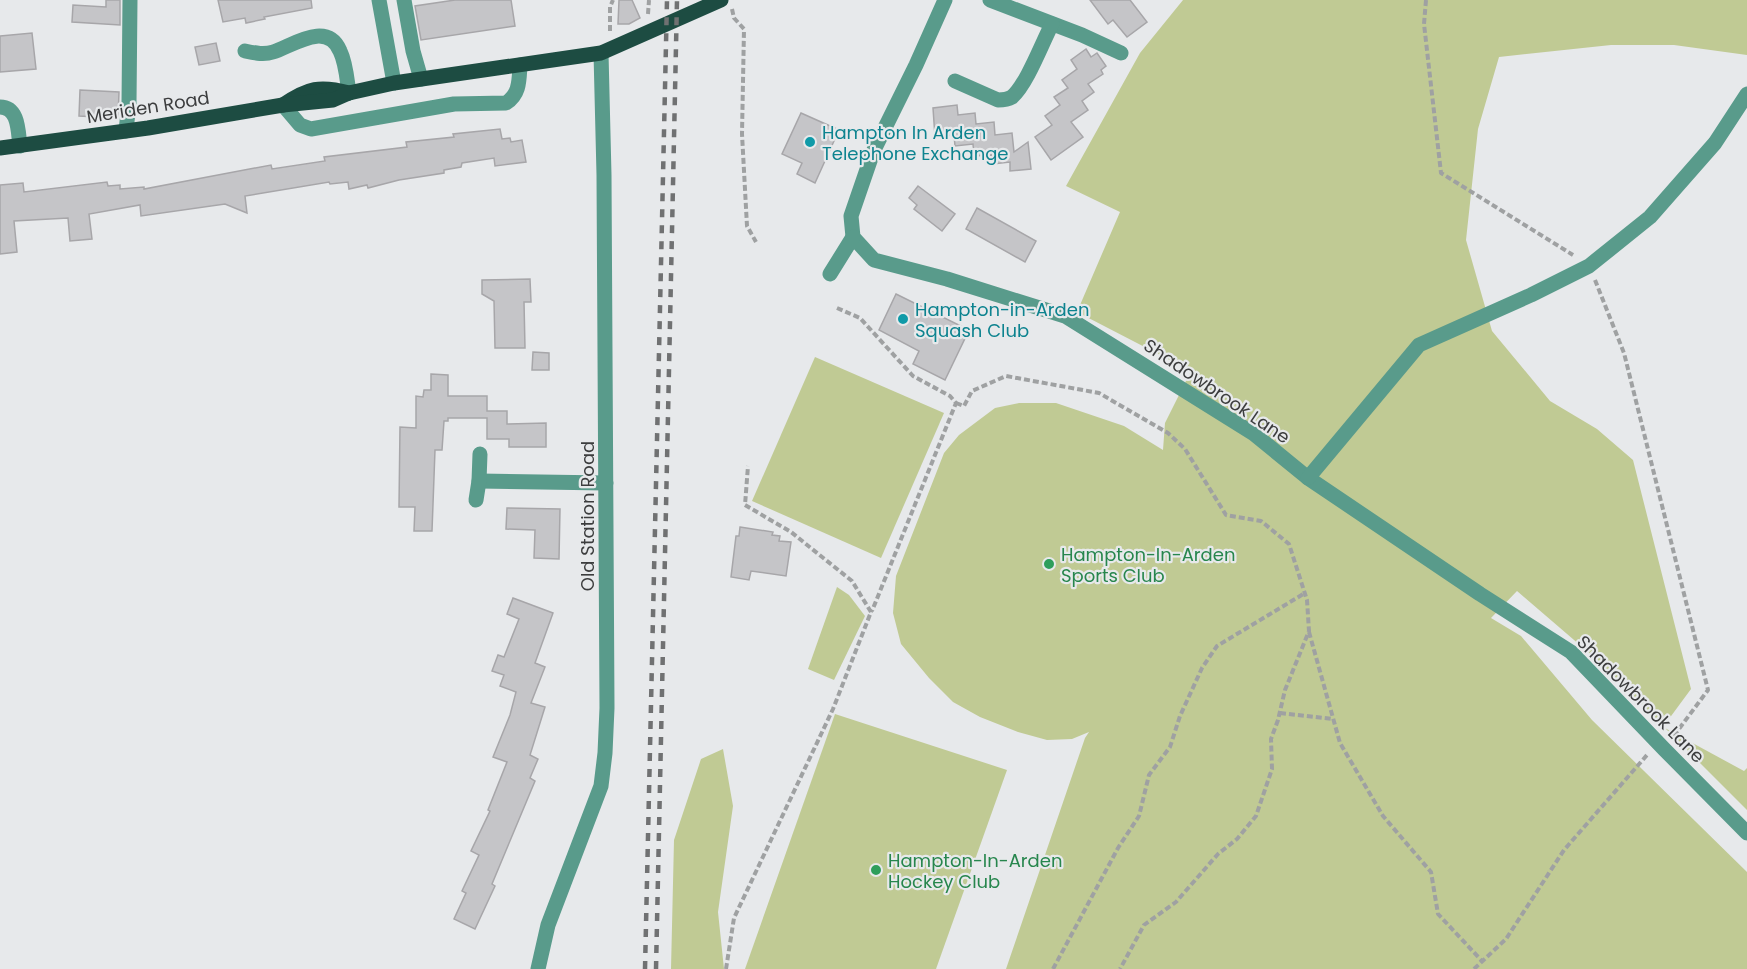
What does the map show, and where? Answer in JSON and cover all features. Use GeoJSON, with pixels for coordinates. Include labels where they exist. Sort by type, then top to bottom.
{"type":"FeatureCollection","features":[{"type":"Feature","properties":{"kind":"main road","name":"Meriden Road"},"geometry":{"type":"LineString","coordinates":[[0,148],[126,131],[283,105],[333,100],[349,93],[394,83],[601,53],[637,35],[722,1]]}},
{"type":"Feature","properties":{"kind":"street"},"geometry":{"type":"LineString","coordinates":[[126,131],[129,103],[130,0]]}},
{"type":"Feature","properties":{"kind":"street"},"geometry":{"type":"LineString","coordinates":[[379,0],[394,83]]}},
{"type":"Feature","properties":{"kind":"street"},"geometry":{"type":"LineString","coordinates":[[404,0],[413,51],[421,79]]}},
{"type":"Feature","properties":{"kind":"street"},"geometry":{"type":"LineString","coordinates":[[830,274],[853,237],[851,216],[873,152],[945,0]]}},
{"type":"Feature","properties":{"kind":"street"},"geometry":{"type":"LineString","coordinates":[[990,0],[1082,35],[1121,53]]}},
{"type":"Feature","properties":{"kind":"street"},"geometry":{"type":"LineString","coordinates":[[956,81],[998,100],[1012,97],[1022,85],[1052,24]]}},
{"type":"Feature","properties":{"kind":"street"},"geometry":{"type":"LineString","coordinates":[[245,51],[271,53],[296,41],[314,36],[324,38],[333,42],[340,51],[349,93]]}},
{"type":"Feature","properties":{"kind":"street","name":"Old Station Road"},"geometry":{"type":"LineString","coordinates":[[538,969],[548,925],[601,786],[605,753],[607,708],[606,483],[601,53]]}},
{"type":"Feature","properties":{"kind":"street"},"geometry":{"type":"LineString","coordinates":[[283,105],[300,125],[311,129],[454,104],[506,103],[516,92],[520,64]]}},
{"type":"Feature","properties":{"kind":"street"},"geometry":{"type":"LineString","coordinates":[[1308,478],[1419,345],[1531,295],[1589,266],[1650,217],[1715,143],[1747,94]]}},
{"type":"Feature","properties":{"kind":"street"},"geometry":{"type":"LineString","coordinates":[[0,107],[12,110],[16,118],[20,146]]}},
{"type":"Feature","properties":{"kind":"street","name":"Shadowbrook Lane"},"geometry":{"type":"LineString","coordinates":[[853,237],[874,260],[947,279],[1065,316],[1254,434],[1308,478],[1480,594],[1571,652],[1747,832]]}},
{"type":"Feature","properties":{"kind":"street"},"geometry":{"type":"LineString","coordinates":[[476,500],[480,454]]}},
{"type":"Feature","properties":{"kind":"street"},"geometry":{"type":"LineString","coordinates":[[479,481],[606,483]]}},
{"type":"Feature","properties":{"kind":"path"},"geometry":{"type":"LineString","coordinates":[[610,32],[610,7],[613,0]]}},
{"type":"Feature","properties":{"kind":"path"},"geometry":{"type":"LineString","coordinates":[[648,14],[649,0]]}},
{"type":"Feature","properties":{"kind":"path"},"geometry":{"type":"LineString","coordinates":[[1426,0],[1424,24],[1441,173],[1589,266],[1624,353],[1708,690],[1661,746],[1563,850],[1506,939],[1474,969]]}},
{"type":"Feature","properties":{"kind":"path"},"geometry":{"type":"LineString","coordinates":[[722,1],[744,29],[745,35],[742,134],[747,226],[756,242]]}},
{"type":"Feature","properties":{"kind":"path"},"geometry":{"type":"LineString","coordinates":[[837,308],[860,318],[913,376],[964,406],[972,392],[1006,376],[1099,393],[1168,433],[1185,449],[1226,515],[1261,521],[1289,544],[1307,600],[1309,632],[1340,743],[1383,816],[1431,872],[1438,914],[1482,962]]}},
{"type":"Feature","properties":{"kind":"path"},"geometry":{"type":"LineString","coordinates":[[726,969],[734,918],[833,710],[956,403]]}},
{"type":"Feature","properties":{"kind":"path"},"geometry":{"type":"LineString","coordinates":[[748,466],[745,505],[792,532],[852,581],[872,612]]}},
{"type":"Feature","properties":{"kind":"path"},"geometry":{"type":"LineString","coordinates":[[1053,969],[1118,848],[1139,816],[1149,775],[1170,747],[1180,716],[1202,668],[1217,646],[1305,593]]}},
{"type":"Feature","properties":{"kind":"path"},"geometry":{"type":"LineString","coordinates":[[1120,969],[1144,925],[1176,902],[1218,854],[1237,839],[1256,816],[1272,769],[1271,739],[1286,690],[1309,632]]}},
{"type":"Feature","properties":{"kind":"path"},"geometry":{"type":"LineString","coordinates":[[1280,713],[1333,719]]}},
{"type":"Feature","properties":{"kind":"green space"},"geometry":{"type":"Polygon","coordinates":[[[1183,0],[1747,0],[1747,55],[1674,45],[1611,45],[1499,57],[1478,129],[1466,240],[1492,331],[1550,401],[1597,429],[1633,460],[1691,689],[1663,726],[1595,658],[1517,591],[1491,618],[1521,636],[1592,720],[1747,872],[1747,969],[1006,969],[1089,732],[1072,739],[1047,740],[1018,732],[980,717],[953,702],[929,678],[901,644],[893,613],[896,576],[944,453],[959,435],[995,408],[1019,403],[1056,403],[1124,426],[1163,450],[1165,423],[1191,371],[1077,312],[1120,212],[1066,186],[1140,53],[1183,0]]]}},
{"type":"Feature","properties":{"kind":"green space"},"geometry":{"type":"Polygon","coordinates":[[[815,357],[944,413],[881,558],[752,501],[815,357]]]}},
{"type":"Feature","properties":{"kind":"green space"},"geometry":{"type":"Polygon","coordinates":[[[837,587],[849,595],[865,616],[834,680],[808,669],[837,587]]]}},
{"type":"Feature","properties":{"kind":"green space","name":"Hampton-In-Arden Hockey Club"},"geometry":{"type":"Polygon","coordinates":[[[835,714],[1007,770],[936,969],[745,969],[835,714]]]}},
{"type":"Feature","properties":{"kind":"green space"},"geometry":{"type":"Polygon","coordinates":[[[1665,728],[1744,771],[1747,768],[1747,810],[1665,728]]]}},
{"type":"Feature","properties":{"kind":"green space"},"geometry":{"type":"Polygon","coordinates":[[[723,749],[733,806],[718,912],[724,969],[671,969],[674,840],[701,759],[723,749]]]}},
{"type":"Feature","properties":{"kind":"building"},"geometry":{"type":"Polygon","coordinates":[[[106,0],[120,0],[120,25],[72,22],[73,5],[106,7],[106,0]]]}},
{"type":"Feature","properties":{"kind":"building"},"geometry":{"type":"Polygon","coordinates":[[[218,0],[311,0],[312,8],[264,17],[265,19],[246,23],[245,18],[223,22],[218,0]]]}},
{"type":"Feature","properties":{"kind":"building"},"geometry":{"type":"Polygon","coordinates":[[[455,0],[511,0],[515,26],[421,40],[415,6],[455,0]]]}},
{"type":"Feature","properties":{"kind":"building"},"geometry":{"type":"Polygon","coordinates":[[[619,0],[632,0],[640,18],[629,24],[618,24],[619,0]]]}},
{"type":"Feature","properties":{"kind":"building"},"geometry":{"type":"Polygon","coordinates":[[[1090,0],[1130,0],[1147,22],[1127,37],[1113,20],[1108,24],[1090,0]]]}},
{"type":"Feature","properties":{"kind":"building"},"geometry":{"type":"Polygon","coordinates":[[[32,33],[36,69],[0,72],[0,36],[32,33]]]}},
{"type":"Feature","properties":{"kind":"building"},"geometry":{"type":"Polygon","coordinates":[[[216,43],[220,61],[199,65],[195,47],[216,43]]]}},
{"type":"Feature","properties":{"kind":"building"},"geometry":{"type":"Polygon","coordinates":[[[1086,49],[1091,57],[1097,53],[1106,66],[1101,70],[1103,74],[1088,84],[1094,92],[1082,101],[1088,110],[1071,122],[1083,137],[1051,160],[1035,137],[1052,125],[1045,116],[1060,105],[1054,97],[1068,88],[1062,80],[1077,69],[1071,60],[1086,49]]]}},
{"type":"Feature","properties":{"kind":"building"},"geometry":{"type":"Polygon","coordinates":[[[80,90],[119,92],[118,118],[79,116],[80,90]]]}},
{"type":"Feature","properties":{"kind":"building"},"geometry":{"type":"Polygon","coordinates":[[[957,105],[958,115],[975,113],[976,124],[994,122],[995,135],[1012,133],[1014,152],[1028,142],[1031,169],[1010,171],[1010,162],[993,164],[992,155],[974,156],[973,144],[955,146],[954,135],[935,137],[933,108],[957,105]]]}},
{"type":"Feature","properties":{"kind":"building","name":"Hampton In Arden Telephone Exchange"},"geometry":{"type":"Polygon","coordinates":[[[801,113],[839,130],[815,183],[797,174],[802,163],[782,154],[801,113]]]}},
{"type":"Feature","properties":{"kind":"building"},"geometry":{"type":"Polygon","coordinates":[[[500,129],[502,139],[510,138],[511,142],[522,140],[526,162],[495,166],[494,158],[462,163],[461,167],[444,170],[444,173],[399,180],[368,188],[367,185],[349,189],[348,182],[330,184],[329,182],[245,196],[247,213],[225,204],[141,216],[140,205],[89,214],[92,239],[70,241],[68,218],[14,221],[17,252],[0,254],[0,185],[23,183],[24,192],[107,182],[108,186],[120,185],[120,189],[144,187],[144,189],[271,165],[272,169],[325,161],[324,157],[407,147],[406,142],[454,137],[453,134],[500,129]]]}},
{"type":"Feature","properties":{"kind":"building"},"geometry":{"type":"Polygon","coordinates":[[[918,186],[955,214],[942,231],[914,209],[917,205],[909,198],[918,186]]]}},
{"type":"Feature","properties":{"kind":"building"},"geometry":{"type":"Polygon","coordinates":[[[977,208],[1036,241],[1025,262],[966,229],[977,208]]]}},
{"type":"Feature","properties":{"kind":"building"},"geometry":{"type":"Polygon","coordinates":[[[530,279],[531,302],[524,302],[525,348],[495,348],[494,301],[482,294],[482,280],[530,279]]]}},
{"type":"Feature","properties":{"kind":"building"},"geometry":{"type":"Polygon","coordinates":[[[896,294],[969,330],[945,380],[913,364],[919,351],[879,330],[896,294]]]}},
{"type":"Feature","properties":{"kind":"building"},"geometry":{"type":"Polygon","coordinates":[[[533,352],[549,353],[549,370],[532,370],[533,352]]]}},
{"type":"Feature","properties":{"kind":"building"},"geometry":{"type":"Polygon","coordinates":[[[431,374],[448,375],[448,396],[487,396],[487,411],[507,411],[507,424],[546,423],[546,447],[509,447],[509,439],[487,439],[487,418],[448,418],[448,421],[444,421],[442,450],[435,450],[432,531],[414,531],[415,507],[399,507],[400,427],[416,428],[416,396],[423,397],[424,390],[431,390],[431,374]]]}},
{"type":"Feature","properties":{"kind":"building"},"geometry":{"type":"Polygon","coordinates":[[[507,508],[560,509],[559,559],[534,558],[535,530],[506,529],[507,508]]]}},
{"type":"Feature","properties":{"kind":"building"},"geometry":{"type":"Polygon","coordinates":[[[740,527],[773,532],[772,535],[780,536],[779,541],[791,542],[786,576],[751,571],[749,580],[731,577],[736,536],[739,536],[740,527]]]}},
{"type":"Feature","properties":{"kind":"building"},"geometry":{"type":"Polygon","coordinates":[[[513,598],[553,613],[535,663],[545,667],[531,703],[545,707],[530,755],[538,759],[530,778],[535,781],[492,884],[495,886],[475,929],[454,919],[466,893],[462,891],[479,855],[471,851],[490,811],[488,810],[507,762],[493,757],[510,715],[516,692],[500,686],[504,675],[492,671],[498,655],[504,657],[519,619],[507,614],[513,598]]]}},
{"type":"Feature","properties":{"kind":"railway"},"geometry":{"type":"LineString","coordinates":[[645,969],[667,0]]}},
{"type":"Feature","properties":{"kind":"railway"},"geometry":{"type":"LineString","coordinates":[[656,969],[677,0]]}},
{"type":"Feature","properties":{"kind":"place","name":"Hampton In Arden Telephone Exchange"},"geometry":{"type":"Point","coordinates":[810,142]}},
{"type":"Feature","properties":{"kind":"place","name":"Hampton-in-Arden Squash Club"},"geometry":{"type":"Point","coordinates":[903,319]}},
{"type":"Feature","properties":{"kind":"place","name":"Hampton-In-Arden Sports Club"},"geometry":{"type":"Point","coordinates":[1049,564]}},
{"type":"Feature","properties":{"kind":"place","name":"Hampton-In-Arden Hockey Club"},"geometry":{"type":"Point","coordinates":[876,870]}}]}
